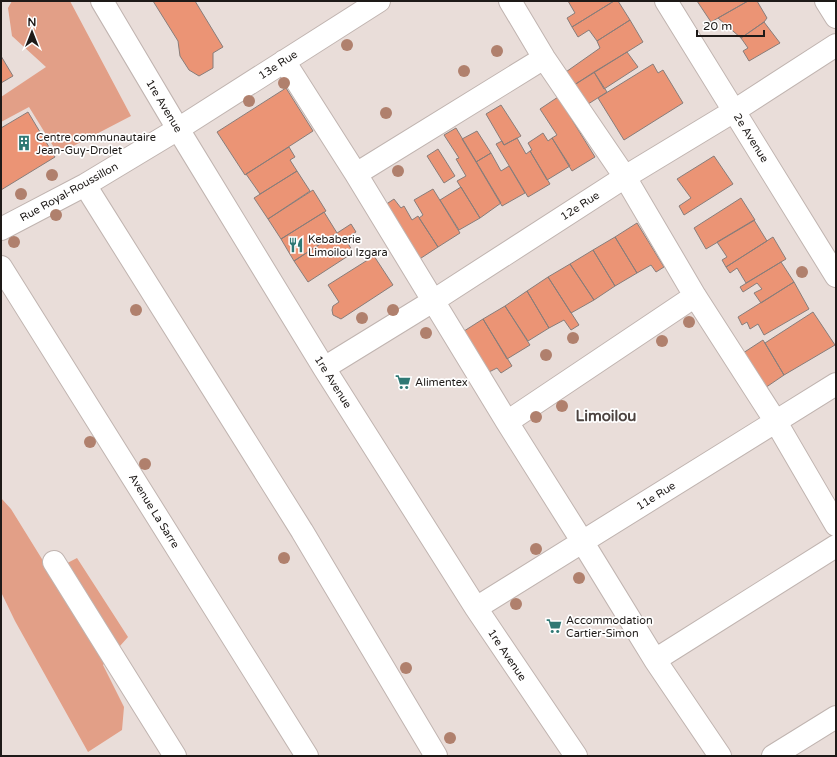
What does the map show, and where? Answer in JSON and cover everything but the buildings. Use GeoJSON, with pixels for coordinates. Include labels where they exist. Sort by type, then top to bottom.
{"type":"FeatureCollection","features":[{"type":"Feature","properties":{"kind":"street","name":"1re Avenue"},"geometry":{"type":"LineString","coordinates":[[102,1],[178,129],[324,368],[476,608],[576,756]]}},
{"type":"Feature","properties":{"kind":"street","name":"13e Rue"},"geometry":{"type":"LineString","coordinates":[[178,129],[379,1]]}},
{"type":"Feature","properties":{"kind":"street"},"geometry":{"type":"LineString","coordinates":[[510,1],[544,58],[625,177],[696,296],[776,422],[836,524]]}},
{"type":"Feature","properties":{"kind":"street","name":"2e Avenue"},"geometry":{"type":"LineString","coordinates":[[666,1],[836,276]]}},
{"type":"Feature","properties":{"kind":"street"},"geometry":{"type":"LineString","coordinates":[[826,1],[836,17]]}},
{"type":"Feature","properties":{"kind":"street","name":"12e Rue"},"geometry":{"type":"LineString","coordinates":[[324,368],[433,301],[625,177],[734,111],[836,45]]}},
{"type":"Feature","properties":{"kind":"street"},"geometry":{"type":"LineString","coordinates":[[356,174],[544,58]]}},
{"type":"Feature","properties":{"kind":"street"},"geometry":{"type":"LineString","coordinates":[[284,61],[356,174],[507,422],[655,660],[720,756]]}},
{"type":"Feature","properties":{"kind":"street","name":"Rue Royal-Roussillon"},"geometry":{"type":"LineString","coordinates":[[1,229],[85,185],[178,129]]}},
{"type":"Feature","properties":{"kind":"street"},"geometry":{"type":"LineString","coordinates":[[85,185],[297,525],[436,756]]}},
{"type":"Feature","properties":{"kind":"street","name":"Avenue La Sarre"},"geometry":{"type":"LineString","coordinates":[[1,267],[307,756]]}},
{"type":"Feature","properties":{"kind":"street"},"geometry":{"type":"LineString","coordinates":[[507,422],[696,296]]}},
{"type":"Feature","properties":{"kind":"street","name":"11e Rue"},"geometry":{"type":"LineString","coordinates":[[476,608],[836,384]]}},
{"type":"Feature","properties":{"kind":"street"},"geometry":{"type":"LineString","coordinates":[[655,660],[836,546]]}},
{"type":"Feature","properties":{"kind":"street"},"geometry":{"type":"LineString","coordinates":[[54,562],[175,756]]}},
{"type":"Feature","properties":{"kind":"street"},"geometry":{"type":"LineString","coordinates":[[773,756],[836,717]]}},
{"type":"Feature","properties":{"kind":"shaded area"},"geometry":{"type":"Polygon","coordinates":[[[12,1],[70,1],[131,116],[58,154],[29,107],[1,122],[1,97],[46,67],[12,36],[8,8],[12,1]]]}},
{"type":"Feature","properties":{"kind":"shaded area"},"geometry":{"type":"Polygon","coordinates":[[[1,498],[11,509],[50,572],[77,558],[128,637],[103,665],[124,707],[122,730],[88,752],[15,621],[1,592],[1,498]]]}},
{"type":"Feature","properties":{"kind":"place","name":"Centre communautaire Jean-Guy-Drolet"},"geometry":{"type":"Point","coordinates":[24,143]}},
{"type":"Feature","properties":{"kind":"place","name":"Kebaberie Limoilou Izgara"},"geometry":{"type":"Point","coordinates":[296,245]}},
{"type":"Feature","properties":{"kind":"place","name":"Alimentex"},"geometry":{"type":"Point","coordinates":[403,382]}},
{"type":"Feature","properties":{"kind":"place","name":"Accommodation Cartier-Simon"},"geometry":{"type":"Point","coordinates":[554,626]}},
{"type":"Feature","properties":{"kind":"district","name":"Limoilou"},"geometry":{"type":"Point","coordinates":[606,416]}}]}
